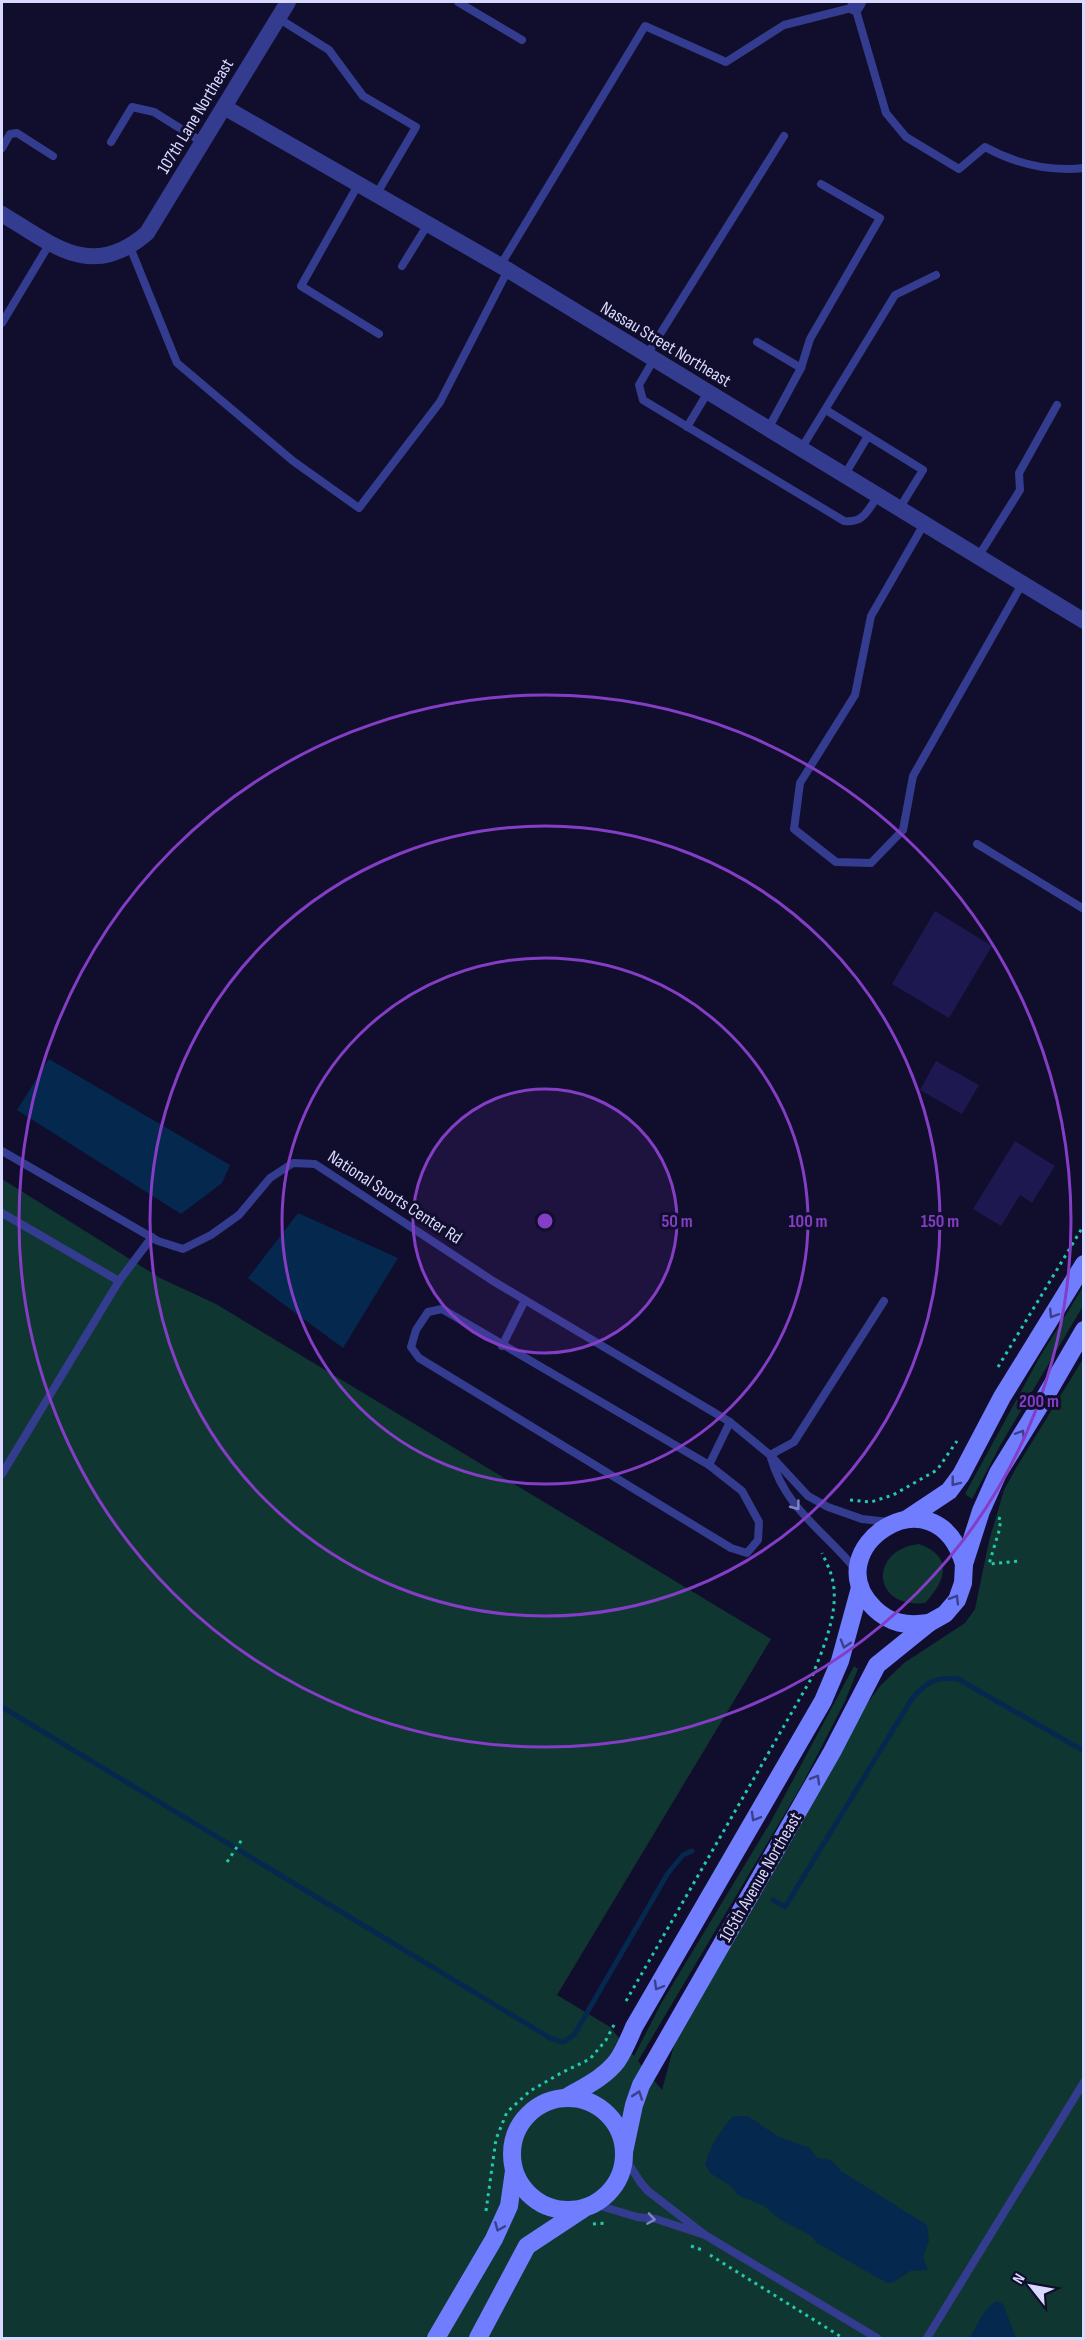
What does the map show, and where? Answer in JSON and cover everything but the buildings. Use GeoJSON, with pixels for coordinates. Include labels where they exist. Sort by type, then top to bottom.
{"type":"FeatureCollection","features":[{"type":"Feature","properties":{"kind":"street","name":"107th Lane Northeast"},"geometry":{"type":"LineString","coordinates":[[130,247],[147,233],[288,2]]}},
{"type":"Feature","properties":{"kind":"street","name":"Nassau Street Northeast"},"geometry":{"type":"LineString","coordinates":[[224,107],[504,268],[1083,621]]}},
{"type":"Feature","properties":{"kind":"street"},"geometry":{"type":"LineString","coordinates":[[2,214],[50,243],[78,256],[100,257],[130,247]]}},
{"type":"Feature","properties":{"kind":"street","name":"105th Avenue Northeast"},"geometry":{"type":"LineString","coordinates":[[436,2338],[494,2240],[509,2206],[514,2171],[512,2150],[517,2130],[529,2113],[547,2102],[567,2097],[605,2073],[616,2063],[634,2027],[823,1701],[840,1661],[859,1581],[860,1560],[872,1538],[949,1491],[961,1475],[1002,1397],[1083,1264]]}},
{"type":"Feature","properties":{"kind":"street","name":"105th Avenue Northeast"},"geometry":{"type":"LineString","coordinates":[[478,2338],[527,2247],[588,2212],[619,2179],[634,2105],[641,2085],[832,1752],[877,1665],[929,1623],[945,1614],[957,1600],[963,1583],[964,1564],[981,1511],[998,1473],[1083,1330]]}},
{"type":"Feature","properties":{"kind":"street"},"geometry":{"type":"LineString","coordinates":[[900,1521],[923,1520],[944,1531],[959,1549],[964,1564]]}},
{"type":"Feature","properties":{"kind":"street"},"geometry":{"type":"LineString","coordinates":[[859,1581],[869,1604],[881,1616],[895,1623],[912,1625],[929,1623]]}},
{"type":"Feature","properties":{"kind":"street"},"geometry":{"type":"LineString","coordinates":[[567,2097],[585,2100],[602,2108],[614,2121],[622,2138],[624,2154]]}},
{"type":"Feature","properties":{"kind":"street"},"geometry":{"type":"LineString","coordinates":[[514,2171],[522,2187],[534,2199],[550,2207],[588,2212]]}},
{"type":"Feature","properties":{"kind":"lane"},"geometry":{"type":"LineString","coordinates":[[458,2],[522,40]]}},
{"type":"Feature","properties":{"kind":"lane"},"geometry":{"type":"LineString","coordinates":[[130,247],[177,363],[293,461],[359,508],[440,402],[504,268],[645,26],[726,62],[784,25],[856,4],[885,113],[906,137],[959,169],[985,147],[1008,160],[1049,170],[1083,168]]}},
{"type":"Feature","properties":{"kind":"lane"},"geometry":{"type":"LineString","coordinates":[[278,18],[329,50],[363,96],[416,127],[376,195]]}},
{"type":"Feature","properties":{"kind":"lane"},"geometry":{"type":"LineString","coordinates":[[111,142],[132,107],[154,112],[202,142]]}},
{"type":"Feature","properties":{"kind":"lane"},"geometry":{"type":"LineString","coordinates":[[2,147],[10,134],[17,133],[53,156]]}},
{"type":"Feature","properties":{"kind":"lane"},"geometry":{"type":"LineString","coordinates":[[784,136],[650,357],[639,385],[642,400],[844,521],[854,522],[862,518],[878,496]]}},
{"type":"Feature","properties":{"kind":"lane"},"geometry":{"type":"LineString","coordinates":[[768,429],[801,369],[810,339],[880,218],[821,184]]}},
{"type":"Feature","properties":{"kind":"lane"},"geometry":{"type":"LineString","coordinates":[[358,185],[301,286],[379,334]]}},
{"type":"Feature","properties":{"kind":"lane"},"geometry":{"type":"LineString","coordinates":[[402,266],[428,224]]}},
{"type":"Feature","properties":{"kind":"lane"},"geometry":{"type":"LineString","coordinates":[[2,323],[50,243]]}},
{"type":"Feature","properties":{"kind":"lane"},"geometry":{"type":"LineString","coordinates":[[801,449],[895,295],[936,274]]}},
{"type":"Feature","properties":{"kind":"lane"},"geometry":{"type":"LineString","coordinates":[[757,342],[801,369]]}},
{"type":"Feature","properties":{"kind":"lane"},"geometry":{"type":"LineString","coordinates":[[687,427],[708,392]]}},
{"type":"Feature","properties":{"kind":"lane"},"geometry":{"type":"LineString","coordinates":[[978,557],[1020,490],[1019,473],[1057,405]]}},
{"type":"Feature","properties":{"kind":"lane"},"geometry":{"type":"LineString","coordinates":[[826,410],[923,470],[899,509]]}},
{"type":"Feature","properties":{"kind":"lane"},"geometry":{"type":"LineString","coordinates":[[844,476],[868,436]]}},
{"type":"Feature","properties":{"kind":"lane"},"geometry":{"type":"LineString","coordinates":[[924,524],[871,616],[855,696],[800,783],[794,829],[836,862],[871,863],[903,830],[913,776],[1022,584]]}},
{"type":"Feature","properties":{"kind":"lane"},"geometry":{"type":"LineString","coordinates":[[977,844],[1083,909]]}},
{"type":"Feature","properties":{"kind":"lane","name":"National Sports Center Rd"},"geometry":{"type":"LineString","coordinates":[[2,1151],[152,1237],[183,1249],[211,1235],[239,1215],[270,1179],[293,1163],[315,1164],[525,1300],[730,1422],[770,1455],[808,1496],[828,1507],[862,1519],[900,1521]]}},
{"type":"Feature","properties":{"kind":"lane"},"geometry":{"type":"LineString","coordinates":[[2,1213],[119,1281]]}},
{"type":"Feature","properties":{"kind":"lane"},"geometry":{"type":"LineString","coordinates":[[2,1473],[119,1281],[152,1237]]}},
{"type":"Feature","properties":{"kind":"lane"},"geometry":{"type":"LineString","coordinates":[[502,1346],[525,1300]]}},
{"type":"Feature","properties":{"kind":"lane"},"geometry":{"type":"LineString","coordinates":[[859,1581],[836,1547],[798,1510],[777,1479],[770,1455],[794,1442],[884,1301]]}},
{"type":"Feature","properties":{"kind":"lane"},"geometry":{"type":"LineString","coordinates":[[442,1309],[709,1465],[742,1491],[759,1522],[758,1540],[747,1553],[731,1548],[418,1358],[411,1347],[416,1330],[428,1312],[442,1309]]}},
{"type":"Feature","properties":{"kind":"lane"},"geometry":{"type":"LineString","coordinates":[[709,1465],[730,1422]]}},
{"type":"Feature","properties":{"kind":"lane"},"geometry":{"type":"LineString","coordinates":[[927,2338],[1083,2082]]}},
{"type":"Feature","properties":{"kind":"lane"},"geometry":{"type":"LineString","coordinates":[[624,2154],[640,2183],[705,2235],[877,2338]]}},
{"type":"Feature","properties":{"kind":"lane"},"geometry":{"type":"LineString","coordinates":[[588,2212],[656,2219],[705,2235]]}},
{"type":"Feature","properties":{"kind":"path"},"geometry":{"type":"LineString","coordinates":[[996,1371],[1083,1225]]}},
{"type":"Feature","properties":{"kind":"path"},"geometry":{"type":"LineString","coordinates":[[850,1500],[871,1502],[901,1491],[937,1470],[959,1437]]}},
{"type":"Feature","properties":{"kind":"path"},"geometry":{"type":"LineString","coordinates":[[622,2010],[811,1679],[825,1640],[834,1603],[832,1576],[819,1548]]}},
{"type":"Feature","properties":{"kind":"path"},"geometry":{"type":"LineString","coordinates":[[989,1564],[1019,1561]]}},
{"type":"Feature","properties":{"kind":"path"},"geometry":{"type":"LineString","coordinates":[[227,1862],[243,1838]]}},
{"type":"Feature","properties":{"kind":"path"},"geometry":{"type":"LineString","coordinates":[[485,2214],[491,2184],[495,2139],[507,2112],[530,2091],[590,2059],[606,2040],[616,2020]]}},
{"type":"Feature","properties":{"kind":"path"},"geometry":{"type":"LineString","coordinates":[[588,2212],[600,2222],[610,2223]]}},
{"type":"Feature","properties":{"kind":"path"},"geometry":{"type":"LineString","coordinates":[[687,2244],[705,2252],[843,2338]]}},
{"type":"Feature","properties":{"kind":"green space"},"geometry":{"type":"Polygon","coordinates":[[[2,1179],[160,1278],[216,1304],[771,1639],[557,1995],[610,2027],[634,2056],[662,2002],[770,1823],[854,1666],[858,1669],[845,1701],[803,1783],[638,2061],[662,2090],[685,2004],[832,1752],[880,1686],[904,1663],[965,1623],[975,1609],[989,1541],[1004,1490],[1083,1359],[1083,2338],[2,2338],[2,1179]]]}},
{"type":"Feature","properties":{"kind":"green space"},"geometry":{"type":"Polygon","coordinates":[[[1083,1287],[1083,1306],[1001,1444],[972,1499],[965,1494],[1038,1360],[1083,1287]]]}},
{"type":"Feature","properties":{"kind":"green space"},"geometry":{"type":"Polygon","coordinates":[[[919,1544],[938,1555],[943,1570],[938,1586],[925,1603],[907,1602],[895,1597],[886,1589],[883,1578],[885,1567],[891,1557],[902,1549],[919,1544]]]}},
{"type":"Feature","properties":{"kind":"water"},"geometry":{"type":"Polygon","coordinates":[[[49,1059],[230,1165],[222,1183],[181,1214],[17,1110],[49,1059]]]}},
{"type":"Feature","properties":{"kind":"water"},"geometry":{"type":"Polygon","coordinates":[[[298,1213],[398,1258],[343,1348],[248,1278],[298,1213]]]}},
{"type":"Feature","properties":{"kind":"water"},"geometry":{"type":"Polygon","coordinates":[[[733,2116],[748,2116],[777,2136],[810,2148],[817,2158],[831,2160],[841,2171],[927,2225],[929,2241],[923,2257],[928,2270],[910,2271],[894,2282],[887,2283],[817,2243],[810,2235],[781,2220],[764,2206],[738,2195],[731,2186],[710,2173],[705,2164],[707,2157],[716,2138],[733,2116]]]}},
{"type":"Feature","properties":{"kind":"water"},"geometry":{"type":"Polygon","coordinates":[[[997,2301],[1003,2304],[1016,2338],[969,2338],[984,2313],[997,2301]]]}},
{"type":"Feature","properties":{"kind":"waterway"},"geometry":{"type":"LineString","coordinates":[[773,1900],[785,1907],[913,1697],[933,1681],[958,1679],[1084,1751]]}},
{"type":"Feature","properties":{"kind":"waterway"},"geometry":{"type":"LineString","coordinates":[[2,1707],[550,2038],[563,2042],[574,2035],[668,1873],[683,1855],[692,1851]]}}]}
